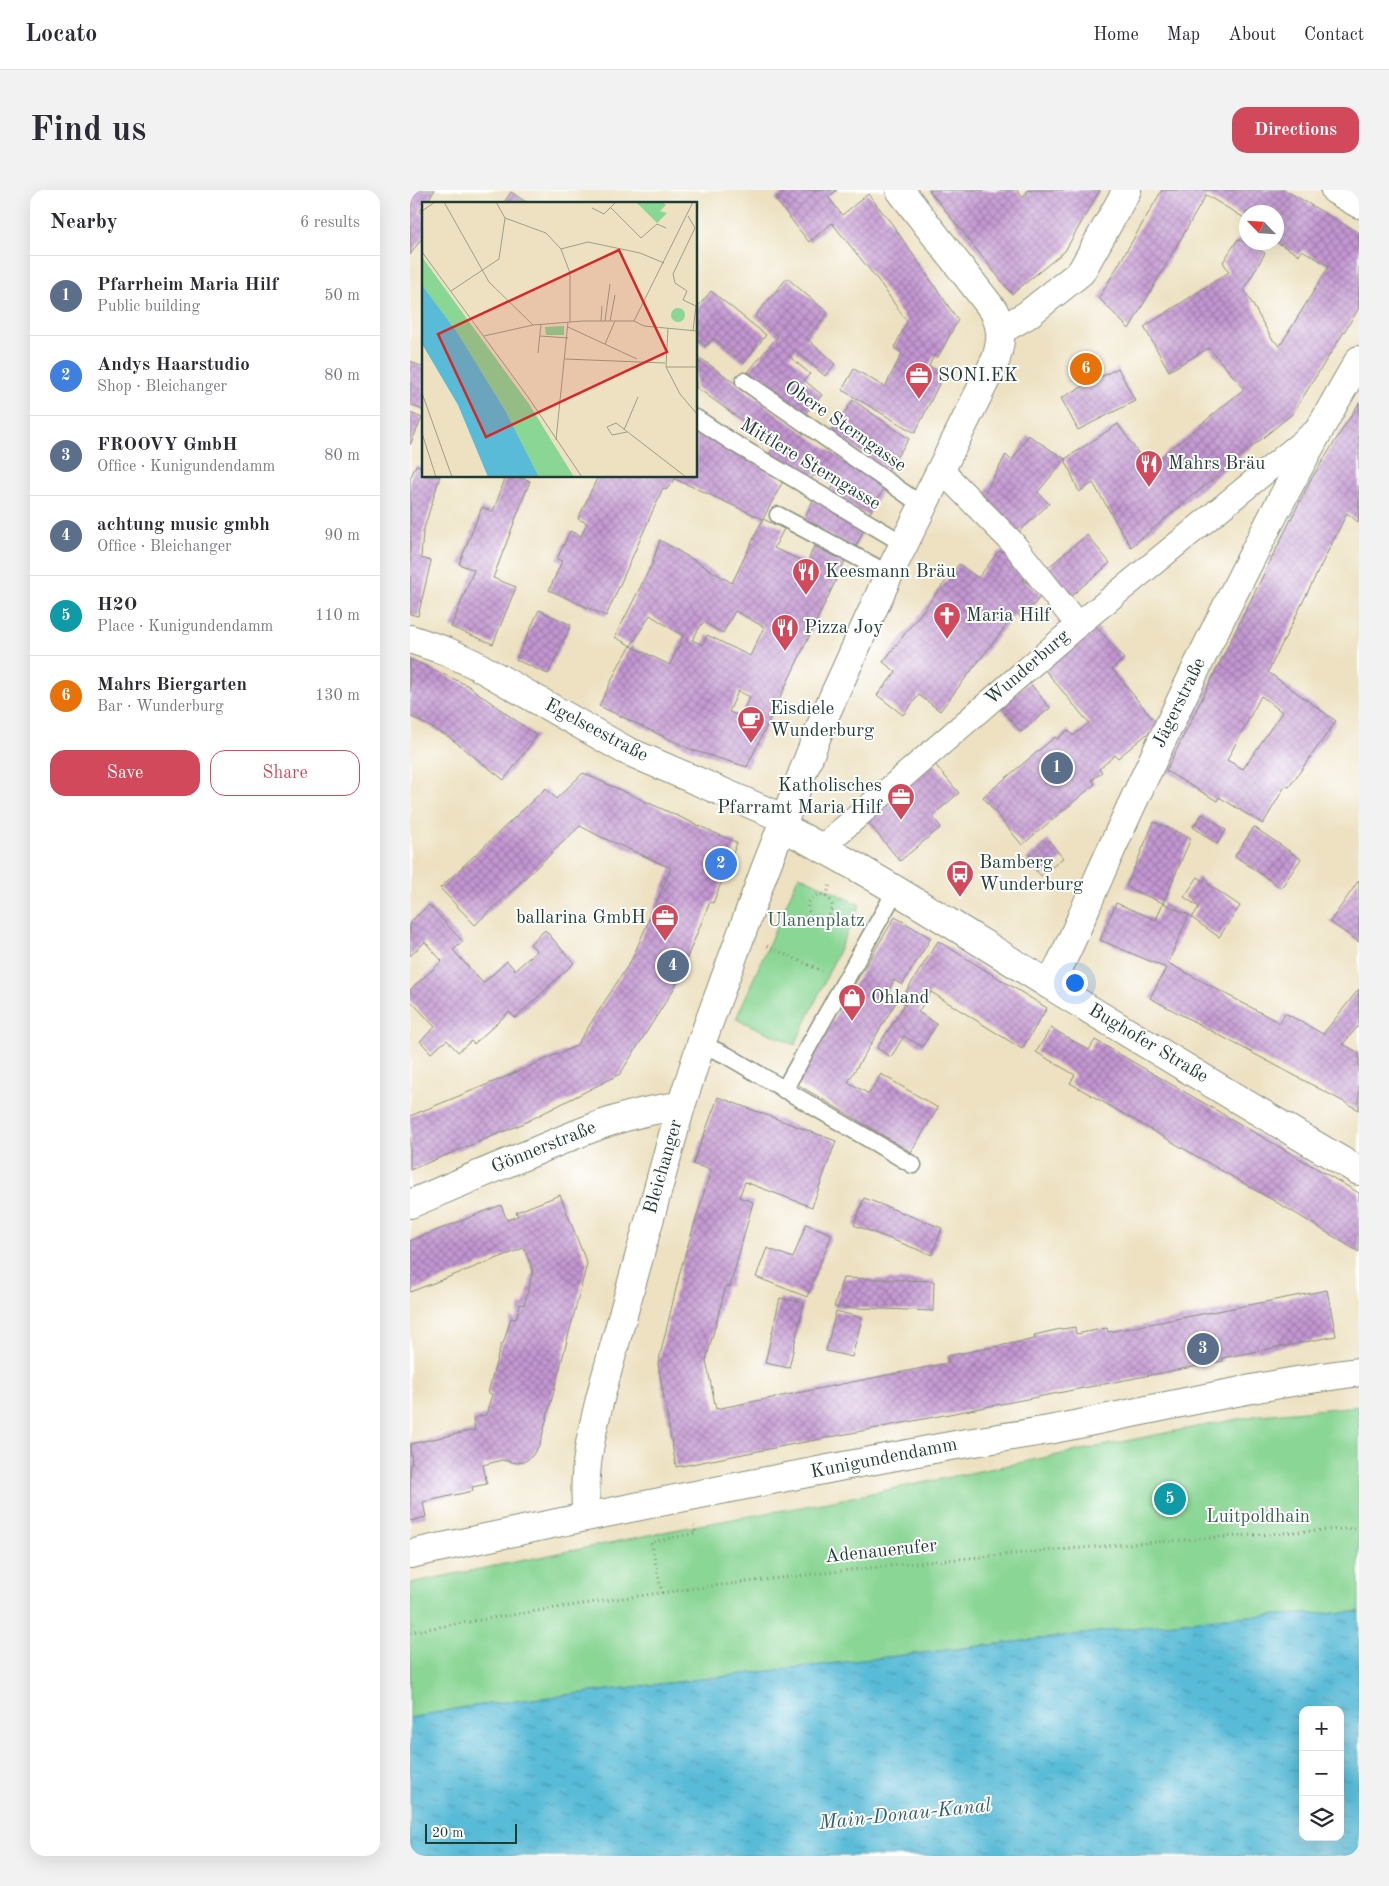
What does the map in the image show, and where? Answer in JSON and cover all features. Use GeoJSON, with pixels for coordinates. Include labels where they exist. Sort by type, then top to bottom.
{"type":"FeatureCollection","features":[{"type":"Feature","properties":{"kind":"street"},"geometry":{"type":"LineString","coordinates":[[784,824],[826,713],[889,574],[996,359],[1001,343],[1001,330],[994,311],[900,190]]}},
{"type":"Feature","properties":{"kind":"street"},"geometry":{"type":"LineString","coordinates":[[1001,330],[1027,315],[1081,272],[1127,190]]}},
{"type":"Feature","properties":{"kind":"street"},"geometry":{"type":"LineString","coordinates":[[1335,190],[1359,204]]}},
{"type":"Feature","properties":{"kind":"street","name":"Jägerstraße"},"geometry":{"type":"LineString","coordinates":[[1049,985],[1064,961],[1098,878],[1249,563],[1320,426],[1359,360]]}},
{"type":"Feature","properties":{"kind":"street","name":"Jägerstraße"},"geometry":{"type":"LineString","coordinates":[[1078,625],[1320,426]]}},
{"type":"Feature","properties":{"kind":"street","name":"Wunderburg"},"geometry":{"type":"LineString","coordinates":[[822,847],[1078,625],[1012,542],[941,470]]}},
{"type":"Feature","properties":{"kind":"street","name":"Egelseestraße"},"geometry":{"type":"LineString","coordinates":[[410,639],[446,650],[625,750],[784,824]]}},
{"type":"Feature","properties":{"kind":"street","name":"Bughofer Straße"},"geometry":{"type":"LineString","coordinates":[[784,824],[1359,1170]]}},
{"type":"Feature","properties":{"kind":"street","name":"Bleichanger"},"geometry":{"type":"LineString","coordinates":[[587,1516],[585,1499],[586,1477],[592,1428],[681,1106],[701,1044],[741,934],[784,824]]}},
{"type":"Feature","properties":{"kind":"street","name":"Gönnerstraße"},"geometry":{"type":"LineString","coordinates":[[410,1204],[561,1140],[627,1115],[654,1108],[681,1106]]}},
{"type":"Feature","properties":{"kind":"street","name":"Kunigundendamm"},"geometry":{"type":"LineString","coordinates":[[410,1554],[587,1516],[940,1448],[1052,1429],[1205,1398],[1359,1372]]}},
{"type":"Feature","properties":{"kind":"lane","name":"Obere Sterngasse"},"geometry":{"type":"LineString","coordinates":[[744,381],[923,506]]}},
{"type":"Feature","properties":{"kind":"lane","name":"Mittlere Sterngasse"},"geometry":{"type":"LineString","coordinates":[[698,419],[732,442],[904,544]]}},
{"type":"Feature","properties":{"kind":"lane"},"geometry":{"type":"LineString","coordinates":[[778,515],[889,574]]}},
{"type":"Feature","properties":{"kind":"lane"},"geometry":{"type":"LineString","coordinates":[[784,1090],[896,890]]}},
{"type":"Feature","properties":{"kind":"lane"},"geometry":{"type":"LineString","coordinates":[[701,1044],[726,1055],[913,1165]]}},
{"type":"Feature","properties":{"kind":"path"},"geometry":{"type":"LineString","coordinates":[[818,895],[826,896],[831,901],[832,909],[829,916],[822,919],[814,918],[808,912],[808,904],[811,898],[818,895]]}},
{"type":"Feature","properties":{"kind":"path"},"geometry":{"type":"LineString","coordinates":[[741,934],[844,982]]}},
{"type":"Feature","properties":{"kind":"path","name":"Adenauerufer"},"geometry":{"type":"LineString","coordinates":[[410,1632],[498,1616],[808,1574],[1070,1548],[1359,1528]]}},
{"type":"Feature","properties":{"kind":"path"},"geometry":{"type":"LineString","coordinates":[[662,1593],[651,1542],[696,1533]]}},
{"type":"Feature","properties":{"kind":"green space","name":"Ulanenplatz"},"geometry":{"type":"Polygon","coordinates":[[[799,875],[860,905],[795,1045],[736,1019],[799,875]]]}},
{"type":"Feature","properties":{"kind":"green space","name":"Luitpoldhain"},"geometry":{"type":"Polygon","coordinates":[[[1359,1406],[1359,1612],[1226,1617],[465,1707],[410,1718],[410,1583],[694,1526],[823,1503],[1260,1415],[1359,1406]]]}},
{"type":"Feature","properties":{"kind":"water","name":"Main-Donau-Kanal"},"geometry":{"type":"Polygon","coordinates":[[[1359,1612],[1359,1856],[410,1856],[410,1718],[465,1707],[1226,1617],[1359,1612]]]}},
{"type":"Feature","properties":{"kind":"building"},"geometry":{"type":"Polygon","coordinates":[[[410,190],[435,190],[426,202],[422,202],[422,208],[419,212],[422,214],[422,238],[410,255],[410,190]]]}},
{"type":"Feature","properties":{"kind":"building"},"geometry":{"type":"Polygon","coordinates":[[[785,190],[837,190],[828,197],[842,215],[868,194],[892,224],[958,320],[938,357],[934,355],[929,366],[944,374],[915,433],[842,390],[854,369],[885,387],[902,353],[894,348],[907,322],[881,284],[832,223],[809,242],[775,199],[785,190]]]}},
{"type":"Feature","properties":{"kind":"building"},"geometry":{"type":"Polygon","coordinates":[[[929,190],[1017,190],[1023,198],[1028,190],[1100,190],[1065,251],[1012,294],[929,190]]]}},
{"type":"Feature","properties":{"kind":"building"},"geometry":{"type":"Polygon","coordinates":[[[1162,190],[1285,190],[1359,233],[1359,308],[1293,413],[1131,547],[1093,483],[1079,492],[1065,459],[1118,424],[1148,467],[1244,389],[1209,348],[1169,371],[1144,327],[1229,272],[1223,262],[1238,239],[1239,250],[1259,250],[1265,253],[1244,289],[1272,339],[1280,346],[1329,266],[1302,250],[1299,255],[1284,247],[1284,205],[1239,205],[1239,215],[1206,195],[1129,329],[1099,298],[1162,190]]]}},
{"type":"Feature","properties":{"kind":"building"},"geometry":{"type":"Polygon","coordinates":[[[511,192],[526,202],[504,202],[511,192]]]}},
{"type":"Feature","properties":{"kind":"building"},"geometry":{"type":"Polygon","coordinates":[[[787,278],[828,313],[806,338],[835,364],[825,376],[795,350],[790,357],[810,374],[804,380],[822,395],[802,417],[748,372],[778,336],[755,316],[787,278]]]}},
{"type":"Feature","properties":{"kind":"building"},"geometry":{"type":"Polygon","coordinates":[[[711,291],[766,335],[744,363],[713,338],[706,346],[698,340],[698,307],[711,291]]]}},
{"type":"Feature","properties":{"kind":"building"},"geometry":{"type":"Polygon","coordinates":[[[698,356],[884,488],[868,516],[829,493],[834,485],[815,473],[809,482],[769,454],[776,445],[698,388],[698,356]]]}},
{"type":"Feature","properties":{"kind":"building"},"geometry":{"type":"Polygon","coordinates":[[[410,361],[422,367],[422,410],[410,404],[410,361]]]}},
{"type":"Feature","properties":{"kind":"building"},"geometry":{"type":"Polygon","coordinates":[[[1118,368],[1135,401],[1078,430],[1061,398],[1118,368]]]}},
{"type":"Feature","properties":{"kind":"building"},"geometry":{"type":"Polygon","coordinates":[[[853,400],[909,439],[887,471],[831,432],[853,400]]]}},
{"type":"Feature","properties":{"kind":"building"},"geometry":{"type":"Polygon","coordinates":[[[1359,403],[1359,520],[1358,522],[1347,513],[1268,672],[1336,721],[1289,787],[1285,786],[1263,824],[1219,797],[1217,801],[1166,771],[1310,481],[1359,403]],[[1261,696],[1227,760],[1243,769],[1282,712],[1261,696]]]}},
{"type":"Feature","properties":{"kind":"building"},"geometry":{"type":"Polygon","coordinates":[[[410,413],[422,418],[410,445],[410,413]]]}},
{"type":"Feature","properties":{"kind":"building"},"geometry":{"type":"Polygon","coordinates":[[[698,425],[783,481],[763,519],[675,479],[666,490],[663,488],[606,616],[549,590],[562,561],[557,559],[570,531],[581,536],[587,523],[578,519],[597,478],[698,478],[698,425]]]}},
{"type":"Feature","properties":{"kind":"building"},"geometry":{"type":"Polygon","coordinates":[[[1028,435],[1065,459],[1038,492],[1049,504],[1013,537],[980,501],[1006,455],[1012,461],[1028,435]]]}},
{"type":"Feature","properties":{"kind":"building"},"geometry":{"type":"Polygon","coordinates":[[[416,465],[422,466],[422,478],[439,478],[423,532],[421,558],[431,561],[418,616],[410,614],[410,479],[416,465]]]}},
{"type":"Feature","properties":{"kind":"building"},"geometry":{"type":"Polygon","coordinates":[[[505,478],[522,478],[530,481],[493,578],[516,587],[493,644],[451,627],[474,570],[459,564],[482,507],[493,512],[505,478]]]}},
{"type":"Feature","properties":{"kind":"building"},"geometry":{"type":"Polygon","coordinates":[[[813,500],[866,526],[855,548],[803,522],[813,500]]]}},
{"type":"Feature","properties":{"kind":"building"},"geometry":{"type":"Polygon","coordinates":[[[763,519],[784,529],[774,548],[807,563],[814,546],[845,561],[747,767],[692,750],[599,706],[620,663],[631,646],[615,637],[652,564],[660,540],[732,583],[763,519]],[[735,611],[723,633],[703,622],[692,640],[703,645],[707,635],[750,656],[764,627],[735,611]],[[650,615],[631,646],[670,665],[683,636],[650,615]],[[738,691],[729,712],[740,716],[750,697],[738,691]]]}},
{"type":"Feature","properties":{"kind":"building"},"geometry":{"type":"Polygon","coordinates":[[[1087,535],[1110,563],[1070,597],[1045,570],[1087,535]]]}},
{"type":"Feature","properties":{"kind":"building","name":"Maria Hilf"},"geometry":{"type":"Polygon","coordinates":[[[1011,550],[1026,576],[1023,580],[1042,594],[1023,619],[1016,613],[940,711],[919,695],[903,715],[877,695],[896,672],[883,662],[959,564],[978,578],[998,552],[1011,550]]]}},
{"type":"Feature","properties":{"kind":"building"},"geometry":{"type":"Polygon","coordinates":[[[539,610],[571,625],[548,674],[516,660],[539,610]]]}},
{"type":"Feature","properties":{"kind":"building"},"geometry":{"type":"Polygon","coordinates":[[[1096,626],[1124,659],[1112,669],[1158,725],[1118,758],[1115,755],[1099,769],[1102,772],[1092,780],[1095,784],[1022,845],[983,797],[1055,737],[1057,739],[1068,730],[1073,736],[1089,723],[1044,669],[1096,626]]]}},
{"type":"Feature","properties":{"kind":"building"},"geometry":{"type":"Polygon","coordinates":[[[410,659],[467,685],[537,736],[504,780],[449,737],[410,716],[410,659]]]}},
{"type":"Feature","properties":{"kind":"building"},"geometry":{"type":"Polygon","coordinates":[[[1029,682],[1050,708],[1021,732],[1000,707],[1029,682]]]}},
{"type":"Feature","properties":{"kind":"building"},"geometry":{"type":"Polygon","coordinates":[[[933,762],[959,793],[932,816],[941,827],[900,861],[865,819],[933,762]]]}},
{"type":"Feature","properties":{"kind":"building"},"geometry":{"type":"Polygon","coordinates":[[[583,773],[737,843],[713,903],[710,902],[675,987],[620,1074],[522,1124],[410,1170],[410,1116],[576,1046],[632,959],[649,920],[671,868],[580,826],[475,925],[440,888],[546,788],[556,799],[583,773]]]}},
{"type":"Feature","properties":{"kind":"building"},"geometry":{"type":"Polygon","coordinates":[[[1202,814],[1226,830],[1217,844],[1193,827],[1202,814]]]}},
{"type":"Feature","properties":{"kind":"building"},"geometry":{"type":"Polygon","coordinates":[[[1154,822],[1191,838],[1163,903],[1126,887],[1154,822]]]}},
{"type":"Feature","properties":{"kind":"building"},"geometry":{"type":"Polygon","coordinates":[[[1254,827],[1301,859],[1281,888],[1235,856],[1254,827]]]}},
{"type":"Feature","properties":{"kind":"building"},"geometry":{"type":"Polygon","coordinates":[[[1048,840],[1063,858],[1041,876],[1026,859],[1048,840]]]}},
{"type":"Feature","properties":{"kind":"building"},"geometry":{"type":"Polygon","coordinates":[[[1198,877],[1240,906],[1219,937],[1192,918],[1199,907],[1184,897],[1198,877]]]}},
{"type":"Feature","properties":{"kind":"building"},"geometry":{"type":"Polygon","coordinates":[[[1359,880],[1359,942],[1330,922],[1359,880]]]}},
{"type":"Feature","properties":{"kind":"building"},"geometry":{"type":"Polygon","coordinates":[[[1116,903],[1156,920],[1163,903],[1189,915],[1168,963],[1280,1023],[1285,1013],[1323,1034],[1359,989],[1359,1025],[1343,1044],[1359,1053],[1359,1110],[1150,998],[1166,968],[1100,940],[1116,903]]]}},
{"type":"Feature","properties":{"kind":"building"},"geometry":{"type":"Polygon","coordinates":[[[429,905],[463,942],[453,950],[483,983],[507,961],[515,970],[537,951],[530,944],[545,930],[574,963],[515,1018],[509,1012],[474,1044],[471,1041],[458,1052],[447,1040],[431,1053],[420,1041],[435,1027],[410,1000],[410,990],[442,961],[425,942],[410,956],[410,922],[429,905]]]}},
{"type":"Feature","properties":{"kind":"building"},"geometry":{"type":"Polygon","coordinates":[[[895,917],[931,938],[902,985],[894,980],[887,993],[898,999],[848,1082],[869,1094],[881,1074],[938,1108],[911,1152],[795,1083],[895,917]]]}},
{"type":"Feature","properties":{"kind":"building"},"geometry":{"type":"Polygon","coordinates":[[[938,941],[1047,1008],[1022,1049],[931,992],[918,1012],[937,1024],[922,1047],[904,1036],[891,1057],[877,1048],[905,1004],[900,1001],[938,941]]]}},
{"type":"Feature","properties":{"kind":"building"},"geometry":{"type":"Polygon","coordinates":[[[1051,1028],[1089,1050],[1095,1040],[1359,1193],[1359,1252],[1070,1083],[1075,1075],[1036,1052],[1051,1028]]]}},
{"type":"Feature","properties":{"kind":"building"},"geometry":{"type":"Polygon","coordinates":[[[718,1097],[836,1141],[812,1207],[745,1182],[739,1197],[753,1202],[730,1287],[726,1286],[706,1360],[716,1409],[948,1363],[947,1356],[1035,1339],[1034,1335],[1056,1330],[1075,1327],[1076,1334],[1107,1328],[1108,1332],[1327,1290],[1336,1336],[1222,1358],[1223,1361],[676,1467],[658,1364],[681,1268],[711,1170],[693,1164],[718,1097]]]}},
{"type":"Feature","properties":{"kind":"building"},"geometry":{"type":"Polygon","coordinates":[[[560,1195],[587,1264],[540,1444],[532,1456],[524,1462],[517,1463],[502,1460],[483,1465],[487,1484],[472,1487],[473,1491],[423,1502],[426,1517],[410,1521],[410,1464],[412,1464],[410,1444],[475,1430],[473,1418],[486,1415],[492,1394],[488,1393],[501,1344],[503,1344],[511,1318],[516,1319],[520,1304],[524,1305],[533,1271],[524,1248],[410,1292],[410,1241],[501,1205],[507,1220],[518,1216],[516,1212],[560,1195]]]}},
{"type":"Feature","properties":{"kind":"building"},"geometry":{"type":"Polygon","coordinates":[[[864,1198],[942,1228],[932,1255],[854,1225],[864,1198]]]}},
{"type":"Feature","properties":{"kind":"building"},"geometry":{"type":"Polygon","coordinates":[[[806,1224],[832,1234],[807,1297],[756,1277],[767,1248],[793,1258],[806,1224]]]}},
{"type":"Feature","properties":{"kind":"building"},"geometry":{"type":"Polygon","coordinates":[[[843,1278],[934,1281],[933,1311],[834,1307],[843,1278]]]}},
{"type":"Feature","properties":{"kind":"building"},"geometry":{"type":"Polygon","coordinates":[[[780,1298],[804,1303],[789,1368],[765,1363],[780,1298]]]}},
{"type":"Feature","properties":{"kind":"building"},"geometry":{"type":"Polygon","coordinates":[[[836,1311],[862,1318],[852,1357],[826,1351],[836,1311]]]}},
{"type":"Feature","properties":{"kind":"place","name":"Mahrs Biergarten"},"geometry":{"type":"Point","coordinates":[1086,369]}},
{"type":"Feature","properties":{"kind":"place","name":"SONI.EK"},"geometry":{"type":"Point","coordinates":[919,400]}},
{"type":"Feature","properties":{"kind":"place","name":"Mahrs Bräu"},"geometry":{"type":"Point","coordinates":[1149,488]}},
{"type":"Feature","properties":{"kind":"place","name":"Keesmann Bräu"},"geometry":{"type":"Point","coordinates":[806,596]}},
{"type":"Feature","properties":{"kind":"place","name":"Maria Hilf"},"geometry":{"type":"Point","coordinates":[947,640]}},
{"type":"Feature","properties":{"kind":"place","name":"Pizza Joy"},"geometry":{"type":"Point","coordinates":[785,652]}},
{"type":"Feature","properties":{"kind":"place","name":"Eisdiele Wunderburg"},"geometry":{"type":"Point","coordinates":[751,744]}},
{"type":"Feature","properties":{"kind":"place","name":"Pfarrheim Maria Hilf"},"geometry":{"type":"Point","coordinates":[1057,768]}},
{"type":"Feature","properties":{"kind":"place","name":"Katholisches Pfarramt Maria Hilf"},"geometry":{"type":"Point","coordinates":[901,821]}},
{"type":"Feature","properties":{"kind":"place","name":"Andys Haarstudio"},"geometry":{"type":"Point","coordinates":[721,864]}},
{"type":"Feature","properties":{"kind":"place","name":"Bamberg Wunderburg"},"geometry":{"type":"Point","coordinates":[960,898]}},
{"type":"Feature","properties":{"kind":"place","name":"ballarina GmbH"},"geometry":{"type":"Point","coordinates":[665,942]}},
{"type":"Feature","properties":{"kind":"place","name":"achtung music gmbh"},"geometry":{"type":"Point","coordinates":[673,966]}},
{"type":"Feature","properties":{"kind":"place","name":"Ohland"},"geometry":{"type":"Point","coordinates":[852,1022]}},
{"type":"Feature","properties":{"kind":"place","name":"FROOVY GmbH"},"geometry":{"type":"Point","coordinates":[1203,1349]}},
{"type":"Feature","properties":{"kind":"place","name":"H2O"},"geometry":{"type":"Point","coordinates":[1170,1499]}}]}
